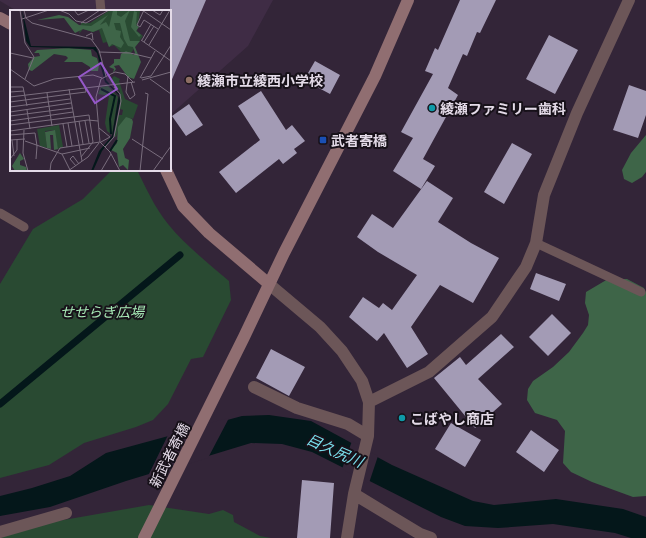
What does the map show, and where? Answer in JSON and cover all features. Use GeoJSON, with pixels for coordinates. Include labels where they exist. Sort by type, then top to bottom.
{"type":"FeatureCollection","features":[{"type":"Feature","properties":{"kind":"street"},"geometry":{"type":"LineString","coordinates":[[369,402],[429,372],[492,317],[526,267],[536,243],[544,195],[577,113],[629,0]]}},
{"type":"Feature","properties":{"kind":"street","name":"新武者寄橋"},"geometry":{"type":"LineString","coordinates":[[144,538],[284,253],[375,76],[405,1]]}},
{"type":"Feature","properties":{"kind":"street"},"geometry":{"type":"LineString","coordinates":[[0,18],[10,23]]}},
{"type":"Feature","properties":{"kind":"street"},"geometry":{"type":"LineString","coordinates":[[166,171],[184,206],[209,233],[320,327],[342,351],[362,381],[369,402],[368,439],[355,489],[347,538]]}},
{"type":"Feature","properties":{"kind":"street"},"geometry":{"type":"LineString","coordinates":[[254,387],[297,408],[348,424],[368,439]]}},
{"type":"Feature","properties":{"kind":"street"},"geometry":{"type":"LineString","coordinates":[[355,489],[420,534],[431,538]]}},
{"type":"Feature","properties":{"kind":"street"},"geometry":{"type":"LineString","coordinates":[[0,532],[66,513]]}},
{"type":"Feature","properties":{"kind":"lane"},"geometry":{"type":"LineString","coordinates":[[100,0],[101,10]]}},
{"type":"Feature","properties":{"kind":"lane"},"geometry":{"type":"LineString","coordinates":[[0,213],[24,228]]}},
{"type":"Feature","properties":{"kind":"lane"},"geometry":{"type":"LineString","coordinates":[[536,243],[641,292]]}},
{"type":"Feature","properties":{"kind":"shaded area","name":"綾瀬市立綾西小学校"},"geometry":{"type":"Polygon","coordinates":[[[273,0],[248,46],[171,114],[171,10],[15,10],[0,1],[273,0]]]}},
{"type":"Feature","properties":{"kind":"green space"},"geometry":{"type":"Polygon","coordinates":[[[646,135],[646,172],[642,177],[632,183],[624,179],[622,170],[631,153],[646,135]]]}},
{"type":"Feature","properties":{"kind":"green space","name":"せせらぎ広場"},"geometry":{"type":"Polygon","coordinates":[[[111,171],[137,171],[163,218],[189,247],[229,281],[231,300],[203,357],[191,359],[168,404],[153,420],[136,427],[84,443],[49,465],[0,478],[0,284],[33,229],[83,199],[111,171]]]}},
{"type":"Feature","properties":{"kind":"green space"},"geometry":{"type":"Polygon","coordinates":[[[608,279],[627,279],[644,288],[646,293],[646,496],[633,497],[592,482],[571,472],[563,463],[565,431],[557,420],[535,413],[527,400],[528,389],[533,381],[553,367],[569,352],[588,325],[589,315],[585,303],[586,292],[608,279]]]}},
{"type":"Feature","properties":{"kind":"green space"},"geometry":{"type":"Polygon","coordinates":[[[149,505],[209,514],[223,510],[233,515],[234,522],[260,536],[271,538],[1,538],[18,528],[149,505]]]}},
{"type":"Feature","properties":{"kind":"water","name":"目久尻川"},"geometry":{"type":"Polygon","coordinates":[[[269,415],[311,421],[392,465],[473,501],[494,505],[556,499],[623,509],[646,517],[646,538],[631,538],[615,533],[553,524],[498,528],[465,526],[441,517],[312,452],[282,444],[251,443],[126,481],[50,507],[0,516],[0,496],[70,476],[106,453],[242,416],[269,415]]]}},
{"type":"Feature","properties":{"kind":"pier"},"geometry":{"type":"Polygon","coordinates":[[[229,418],[208,458],[148,476],[169,433],[229,418]]]}},
{"type":"Feature","properties":{"kind":"pier"},"geometry":{"type":"Polygon","coordinates":[[[352,441],[378,456],[369,483],[342,469],[352,441]]]}},
{"type":"Feature","properties":{"kind":"building"},"geometry":{"type":"Polygon","coordinates":[[[170,0],[206,0],[171,82],[171,10],[170,0]]]}},
{"type":"Feature","properties":{"kind":"building"},"geometry":{"type":"Polygon","coordinates":[[[460,0],[496,0],[480,33],[477,32],[467,56],[463,54],[448,88],[458,95],[423,159],[435,166],[421,189],[393,171],[413,138],[401,132],[433,74],[425,71],[435,48],[438,50],[460,0]]]}},
{"type":"Feature","properties":{"kind":"building"},"geometry":{"type":"Polygon","coordinates":[[[549,35],[578,50],[555,94],[526,79],[549,35]]]}},
{"type":"Feature","properties":{"kind":"building"},"geometry":{"type":"Polygon","coordinates":[[[315,61],[340,75],[330,94],[304,80],[315,61]]]}},
{"type":"Feature","properties":{"kind":"building"},"geometry":{"type":"Polygon","coordinates":[[[629,85],[646,91],[646,115],[638,138],[613,130],[629,85]]]}},
{"type":"Feature","properties":{"kind":"building"},"geometry":{"type":"Polygon","coordinates":[[[261,91],[286,130],[292,125],[305,141],[294,149],[297,153],[283,164],[279,159],[236,193],[219,172],[260,140],[238,106],[261,91]]]}},
{"type":"Feature","properties":{"kind":"building"},"geometry":{"type":"Polygon","coordinates":[[[189,104],[203,125],[186,136],[172,116],[189,104]]]}},
{"type":"Feature","properties":{"kind":"building"},"geometry":{"type":"Polygon","coordinates":[[[512,143],[532,154],[504,204],[484,192],[512,143]]]}},
{"type":"Feature","properties":{"kind":"building"},"geometry":{"type":"Polygon","coordinates":[[[427,181],[453,198],[438,222],[471,243],[499,258],[473,303],[440,285],[411,327],[428,354],[407,368],[384,333],[377,341],[349,317],[363,297],[379,308],[383,303],[392,310],[417,275],[378,252],[357,237],[372,214],[393,228],[427,181]]]}},
{"type":"Feature","properties":{"kind":"building"},"geometry":{"type":"Polygon","coordinates":[[[536,273],[566,284],[559,301],[530,289],[536,273]]]}},
{"type":"Feature","properties":{"kind":"building"},"geometry":{"type":"Polygon","coordinates":[[[552,314],[571,333],[548,356],[529,337],[552,314]]]}},
{"type":"Feature","properties":{"kind":"building"},"geometry":{"type":"Polygon","coordinates":[[[501,334],[514,347],[478,379],[502,404],[475,428],[434,378],[460,357],[466,365],[501,334]]]}},
{"type":"Feature","properties":{"kind":"building"},"geometry":{"type":"Polygon","coordinates":[[[271,349],[305,367],[289,396],[256,378],[271,349]]]}},
{"type":"Feature","properties":{"kind":"building"},"geometry":{"type":"Polygon","coordinates":[[[451,423],[481,440],[465,467],[435,449],[451,423]]]}},
{"type":"Feature","properties":{"kind":"building"},"geometry":{"type":"Polygon","coordinates":[[[531,430],[559,450],[544,472],[516,452],[531,430]]]}},
{"type":"Feature","properties":{"kind":"building"},"geometry":{"type":"Polygon","coordinates":[[[302,480],[334,483],[330,538],[297,538],[302,480]]]}},
{"type":"Feature","properties":{"kind":"waterway"},"geometry":{"type":"LineString","coordinates":[[0,404],[180,255]]}},
{"type":"Feature","properties":{"kind":"place","name":"綾瀬市立綾西小学校"},"geometry":{"type":"Point","coordinates":[189,80]}},
{"type":"Feature","properties":{"kind":"place","name":"綾瀬ファミリー歯科"},"geometry":{"type":"Point","coordinates":[432,108]}},
{"type":"Feature","properties":{"kind":"place","name":"武者寄橋"},"geometry":{"type":"Point","coordinates":[323,140]}},
{"type":"Feature","properties":{"kind":"place","name":"こばやし商店"},"geometry":{"type":"Point","coordinates":[402,418]}}]}
